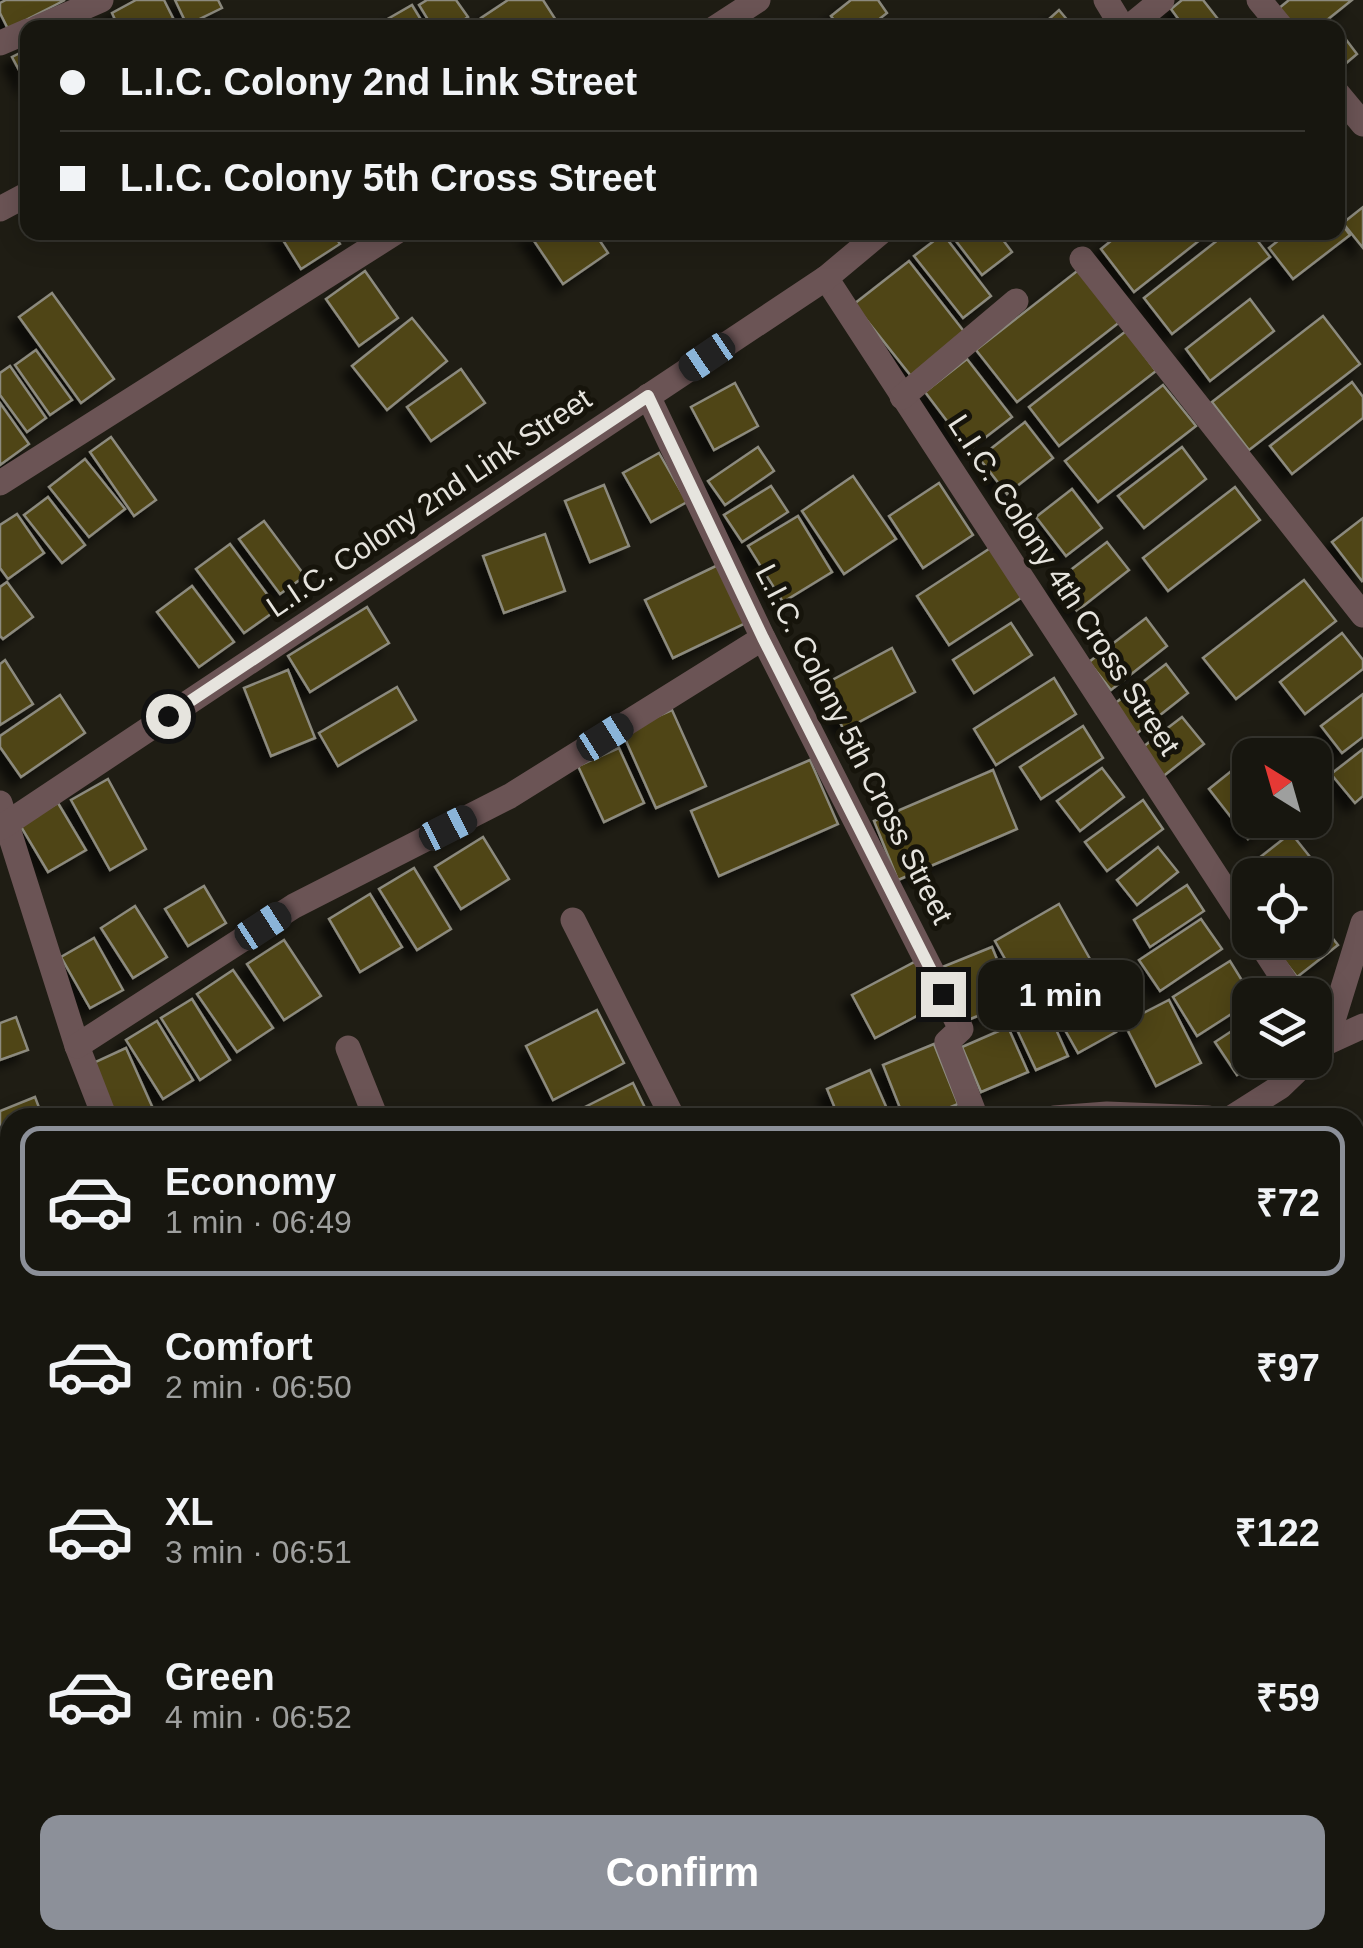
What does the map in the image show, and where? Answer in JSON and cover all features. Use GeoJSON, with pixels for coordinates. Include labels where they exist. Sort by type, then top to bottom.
{"type":"FeatureCollection","features":[{"type":"Feature","properties":{"kind":"street"},"geometry":{"type":"LineString","coordinates":[[55,20],[101,0]]}},
{"type":"Feature","properties":{"kind":"street"},"geometry":{"type":"LineString","coordinates":[[727,20],[758,0]]}},
{"type":"Feature","properties":{"kind":"street"},"geometry":{"type":"LineString","coordinates":[[1136,20],[1162,0]]}},
{"type":"Feature","properties":{"kind":"street"},"geometry":{"type":"LineString","coordinates":[[1258,0],[1275,20]]}},
{"type":"Feature","properties":{"kind":"street"},"geometry":{"type":"LineString","coordinates":[[1345,102],[1363,124]]}},
{"type":"Feature","properties":{"kind":"street"},"geometry":{"type":"LineString","coordinates":[[0,483],[383,240]]}},
{"type":"Feature","properties":{"kind":"street","name":"L.I.C. Colony 2nd Link Street"},"geometry":{"type":"LineString","coordinates":[[3,818],[826,278],[871,240]]}},
{"type":"Feature","properties":{"kind":"street"},"geometry":{"type":"LineString","coordinates":[[1082,259],[1363,615]]}},
{"type":"Feature","properties":{"kind":"street","name":"L.I.C. Colony 4th Cross Street"},"geometry":{"type":"LineString","coordinates":[[826,278],[1232,901]]}},
{"type":"Feature","properties":{"kind":"street"},"geometry":{"type":"LineString","coordinates":[[902,397],[1016,302]]}},
{"type":"Feature","properties":{"kind":"street","name":"L.I.C. Colony 5th Cross Street"},"geometry":{"type":"LineString","coordinates":[[648,396],[763,638],[961,1029],[947,1042],[972,1108]]}},
{"type":"Feature","properties":{"kind":"street"},"geometry":{"type":"LineString","coordinates":[[77,1046],[294,906],[510,796],[763,638]]}},
{"type":"Feature","properties":{"kind":"street"},"geometry":{"type":"LineString","coordinates":[[3,818],[101,1108]]}},
{"type":"Feature","properties":{"kind":"street"},"geometry":{"type":"LineString","coordinates":[[574,920],[669,1108]]}},
{"type":"Feature","properties":{"kind":"street"},"geometry":{"type":"LineString","coordinates":[[1332,1004],[1363,923]]}},
{"type":"Feature","properties":{"kind":"street"},"geometry":{"type":"LineString","coordinates":[[1332,1039],[1363,1026]]}},
{"type":"Feature","properties":{"kind":"street"},"geometry":{"type":"LineString","coordinates":[[348,1048],[372,1108]]}},
{"type":"Feature","properties":{"kind":"street"},"geometry":{"type":"LineString","coordinates":[[1247,1108],[1287,1078]]}},
{"type":"Feature","properties":{"kind":"building"},"geometry":{"type":"Polygon","coordinates":[[[6,0],[65,0],[8,29],[0,3],[6,0]]]}},
{"type":"Feature","properties":{"kind":"building"},"geometry":{"type":"Polygon","coordinates":[[[136,0],[164,0],[174,20],[115,20],[112,13],[136,0]]]}},
{"type":"Feature","properties":{"kind":"building"},"geometry":{"type":"Polygon","coordinates":[[[175,0],[218,0],[222,8],[197,20],[185,20],[175,0]]]}},
{"type":"Feature","properties":{"kind":"building"},"geometry":{"type":"Polygon","coordinates":[[[427,0],[456,0],[468,17],[428,20],[419,5],[427,0]]]}},
{"type":"Feature","properties":{"kind":"building"},"geometry":{"type":"Polygon","coordinates":[[[508,0],[543,0],[556,20],[482,20],[508,0]]]}},
{"type":"Feature","properties":{"kind":"building"},"geometry":{"type":"Polygon","coordinates":[[[851,0],[878,0],[887,13],[878,20],[834,20],[831,16],[851,0]]]}},
{"type":"Feature","properties":{"kind":"building"},"geometry":{"type":"Polygon","coordinates":[[[1182,0],[1203,0],[1219,20],[1179,20],[1171,9],[1182,0]]]}},
{"type":"Feature","properties":{"kind":"building"},"geometry":{"type":"Polygon","coordinates":[[[1289,0],[1352,0],[1327,20],[1286,20],[1278,9],[1289,0]]]}},
{"type":"Feature","properties":{"kind":"building"},"geometry":{"type":"Polygon","coordinates":[[[412,5],[421,20],[386,20],[412,5]]]}},
{"type":"Feature","properties":{"kind":"building"},"geometry":{"type":"Polygon","coordinates":[[[1059,10],[1067,20],[1048,20],[1059,10]]]}},
{"type":"Feature","properties":{"kind":"building"},"geometry":{"type":"Polygon","coordinates":[[[1345,38],[1357,54],[1345,64],[1345,38]]]}},
{"type":"Feature","properties":{"kind":"building"},"geometry":{"type":"Polygon","coordinates":[[[20,53],[20,72],[12,57],[20,53]]]}},
{"type":"Feature","properties":{"kind":"building"},"geometry":{"type":"Polygon","coordinates":[[[1363,207],[1363,248],[1345,226],[1363,207]]]}},
{"type":"Feature","properties":{"kind":"building"},"geometry":{"type":"Polygon","coordinates":[[[283,240],[337,240],[340,244],[301,269],[283,240]]]}},
{"type":"Feature","properties":{"kind":"building"},"geometry":{"type":"Polygon","coordinates":[[[533,240],[599,240],[608,253],[563,284],[533,240]]]}},
{"type":"Feature","properties":{"kind":"building"},"geometry":{"type":"Polygon","coordinates":[[[935,240],[948,240],[991,296],[963,318],[914,256],[935,240]]]}},
{"type":"Feature","properties":{"kind":"building"},"geometry":{"type":"Polygon","coordinates":[[[955,240],[1003,240],[1012,252],[982,275],[955,240]]]}},
{"type":"Feature","properties":{"kind":"building"},"geometry":{"type":"Polygon","coordinates":[[[1112,240],[1200,240],[1134,292],[1101,249],[1112,240]]]}},
{"type":"Feature","properties":{"kind":"building"},"geometry":{"type":"Polygon","coordinates":[[[1218,240],[1257,240],[1270,257],[1172,334],[1144,298],[1218,240]]]}},
{"type":"Feature","properties":{"kind":"building"},"geometry":{"type":"Polygon","coordinates":[[[1279,240],[1344,240],[1293,279],[1269,248],[1279,240]]]}},
{"type":"Feature","properties":{"kind":"building"},"geometry":{"type":"Polygon","coordinates":[[[909,261],[966,334],[911,376],[854,304],[909,261]]]}},
{"type":"Feature","properties":{"kind":"building"},"geometry":{"type":"Polygon","coordinates":[[[1081,268],[1121,321],[1017,402],[976,350],[1081,268]]]}},
{"type":"Feature","properties":{"kind":"building"},"geometry":{"type":"Polygon","coordinates":[[[365,271],[398,318],[359,346],[326,299],[365,271]]]}},
{"type":"Feature","properties":{"kind":"building"},"geometry":{"type":"Polygon","coordinates":[[[52,293],[114,379],[81,403],[19,317],[52,293]]]}},
{"type":"Feature","properties":{"kind":"building"},"geometry":{"type":"Polygon","coordinates":[[[1250,299],[1274,331],[1210,381],[1186,349],[1250,299]]]}},
{"type":"Feature","properties":{"kind":"building"},"geometry":{"type":"Polygon","coordinates":[[[1323,316],[1360,364],[1249,450],[1212,402],[1323,316]]]}},
{"type":"Feature","properties":{"kind":"building"},"geometry":{"type":"Polygon","coordinates":[[[412,318],[447,361],[387,410],[352,366],[412,318]]]}},
{"type":"Feature","properties":{"kind":"building"},"geometry":{"type":"Polygon","coordinates":[[[1126,331],[1156,371],[1059,446],[1029,407],[1126,331]]]}},
{"type":"Feature","properties":{"kind":"building"},"geometry":{"type":"Polygon","coordinates":[[[36,350],[72,400],[50,415],[15,365],[36,350]]]}},
{"type":"Feature","properties":{"kind":"building"},"geometry":{"type":"Polygon","coordinates":[[[967,359],[1012,417],[969,450],[925,392],[967,359]]]}},
{"type":"Feature","properties":{"kind":"building"},"geometry":{"type":"Polygon","coordinates":[[[10,366],[46,418],[27,432],[0,395],[0,373],[10,366]]]}},
{"type":"Feature","properties":{"kind":"building"},"geometry":{"type":"Polygon","coordinates":[[[461,369],[485,403],[431,441],[407,407],[461,369]]]}},
{"type":"Feature","properties":{"kind":"building"},"geometry":{"type":"Polygon","coordinates":[[[1352,382],[1363,397],[1363,418],[1292,474],[1270,446],[1352,382]]]}},
{"type":"Feature","properties":{"kind":"building"},"geometry":{"type":"Polygon","coordinates":[[[735,383],[758,426],[714,450],[691,407],[735,383]]]}},
{"type":"Feature","properties":{"kind":"building"},"geometry":{"type":"Polygon","coordinates":[[[1163,385],[1196,426],[1098,502],[1065,461],[1163,385]]]}},
{"type":"Feature","properties":{"kind":"building"},"geometry":{"type":"Polygon","coordinates":[[[0,403],[29,444],[0,465],[0,403]]]}},
{"type":"Feature","properties":{"kind":"building"},"geometry":{"type":"Polygon","coordinates":[[[1025,422],[1053,458],[1007,494],[979,458],[1025,422]]]}},
{"type":"Feature","properties":{"kind":"building"},"geometry":{"type":"Polygon","coordinates":[[[111,437],[156,500],[134,516],[90,452],[111,437]]]}},
{"type":"Feature","properties":{"kind":"building"},"geometry":{"type":"Polygon","coordinates":[[[758,447],[774,471],[725,505],[708,481],[758,447]]]}},
{"type":"Feature","properties":{"kind":"building"},"geometry":{"type":"Polygon","coordinates":[[[1182,447],[1206,479],[1144,528],[1118,496],[1182,447]]]}},
{"type":"Feature","properties":{"kind":"building"},"geometry":{"type":"Polygon","coordinates":[[[659,453],[687,502],[651,522],[623,473],[659,453]]]}},
{"type":"Feature","properties":{"kind":"building"},"geometry":{"type":"Polygon","coordinates":[[[85,459],[125,509],[89,537],[49,487],[85,459]]]}},
{"type":"Feature","properties":{"kind":"building"},"geometry":{"type":"Polygon","coordinates":[[[853,476],[896,539],[844,574],[802,511],[853,476]]]}},
{"type":"Feature","properties":{"kind":"building"},"geometry":{"type":"Polygon","coordinates":[[[939,483],[973,535],[923,568],[889,516],[939,483]]]}},
{"type":"Feature","properties":{"kind":"building"},"geometry":{"type":"Polygon","coordinates":[[[604,485],[629,546],[590,562],[565,501],[604,485]]]}},
{"type":"Feature","properties":{"kind":"building"},"geometry":{"type":"Polygon","coordinates":[[[771,486],[788,512],[742,542],[724,515],[771,486]]]}},
{"type":"Feature","properties":{"kind":"building"},"geometry":{"type":"Polygon","coordinates":[[[1235,487],[1260,520],[1168,591],[1143,558],[1235,487]]]}},
{"type":"Feature","properties":{"kind":"building"},"geometry":{"type":"Polygon","coordinates":[[[1072,489],[1102,528],[1066,556],[1036,517],[1072,489]]]}},
{"type":"Feature","properties":{"kind":"building"},"geometry":{"type":"Polygon","coordinates":[[[48,497],[85,545],[62,563],[24,515],[48,497]]]}},
{"type":"Feature","properties":{"kind":"building"},"geometry":{"type":"Polygon","coordinates":[[[17,514],[44,553],[8,579],[0,568],[0,525],[17,514]]]}},
{"type":"Feature","properties":{"kind":"building"},"geometry":{"type":"Polygon","coordinates":[[[798,516],[832,572],[783,602],[748,546],[798,516]]]}},
{"type":"Feature","properties":{"kind":"building"},"geometry":{"type":"Polygon","coordinates":[[[1363,518],[1363,580],[1362,581],[1332,542],[1363,518]]]}},
{"type":"Feature","properties":{"kind":"building"},"geometry":{"type":"Polygon","coordinates":[[[264,521],[305,576],[280,594],[239,539],[264,521]]]}},
{"type":"Feature","properties":{"kind":"building"},"geometry":{"type":"Polygon","coordinates":[[[545,534],[565,591],[504,613],[483,556],[545,534]]]}},
{"type":"Feature","properties":{"kind":"building"},"geometry":{"type":"Polygon","coordinates":[[[1107,542],[1129,570],[1077,611],[1055,582],[1107,542]]]}},
{"type":"Feature","properties":{"kind":"building"},"geometry":{"type":"Polygon","coordinates":[[[230,544],[278,609],[244,633],[196,569],[230,544]]]}},
{"type":"Feature","properties":{"kind":"building"},"geometry":{"type":"Polygon","coordinates":[[[995,545],[1027,594],[949,645],[917,596],[995,545]]]}},
{"type":"Feature","properties":{"kind":"building"},"geometry":{"type":"Polygon","coordinates":[[[718,565],[746,623],[673,658],[645,600],[718,565]]]}},
{"type":"Feature","properties":{"kind":"building"},"geometry":{"type":"Polygon","coordinates":[[[1304,580],[1336,621],[1236,699],[1203,658],[1304,580]]]}},
{"type":"Feature","properties":{"kind":"building"},"geometry":{"type":"Polygon","coordinates":[[[7,582],[33,617],[3,639],[0,587],[7,582]]]}},
{"type":"Feature","properties":{"kind":"building"},"geometry":{"type":"Polygon","coordinates":[[[192,586],[234,642],[199,667],[157,612],[192,586]]]}},
{"type":"Feature","properties":{"kind":"building"},"geometry":{"type":"Polygon","coordinates":[[[367,607],[389,643],[310,692],[288,656],[367,607]]]}},
{"type":"Feature","properties":{"kind":"building"},"geometry":{"type":"Polygon","coordinates":[[[1146,618],[1167,646],[1111,690],[1089,662],[1146,618]]]}},
{"type":"Feature","properties":{"kind":"building"},"geometry":{"type":"Polygon","coordinates":[[[1011,623],[1032,655],[974,693],[953,660],[1011,623]]]}},
{"type":"Feature","properties":{"kind":"building"},"geometry":{"type":"Polygon","coordinates":[[[1342,633],[1363,660],[1363,669],[1305,714],[1280,682],[1342,633]]]}},
{"type":"Feature","properties":{"kind":"building"},"geometry":{"type":"Polygon","coordinates":[[[892,648],[915,692],[844,730],[821,686],[892,648]]]}},
{"type":"Feature","properties":{"kind":"building"},"geometry":{"type":"Polygon","coordinates":[[[5,660],[33,704],[0,725],[0,664],[5,660]]]}},
{"type":"Feature","properties":{"kind":"building"},"geometry":{"type":"Polygon","coordinates":[[[1166,664],[1188,693],[1136,734],[1113,705],[1166,664]]]}},
{"type":"Feature","properties":{"kind":"building"},"geometry":{"type":"Polygon","coordinates":[[[288,670],[315,738],[271,756],[244,688],[288,670]]]}},
{"type":"Feature","properties":{"kind":"building"},"geometry":{"type":"Polygon","coordinates":[[[1054,678],[1076,714],[996,765],[974,729],[1054,678]]]}},
{"type":"Feature","properties":{"kind":"building"},"geometry":{"type":"Polygon","coordinates":[[[397,687],[416,720],[338,766],[319,733],[397,687]]]}},
{"type":"Feature","properties":{"kind":"building"},"geometry":{"type":"Polygon","coordinates":[[[1363,694],[1363,737],[1342,753],[1321,726],[1363,694]]]}},
{"type":"Feature","properties":{"kind":"building"},"geometry":{"type":"Polygon","coordinates":[[[60,695],[85,733],[21,777],[0,747],[0,736],[60,695]]]}},
{"type":"Feature","properties":{"kind":"building"},"geometry":{"type":"Polygon","coordinates":[[[672,710],[706,786],[656,808],[622,732],[672,710]]]}},
{"type":"Feature","properties":{"kind":"building"},"geometry":{"type":"Polygon","coordinates":[[[1182,717],[1204,744],[1161,778],[1139,750],[1182,717]]]}},
{"type":"Feature","properties":{"kind":"building"},"geometry":{"type":"Polygon","coordinates":[[[1083,726],[1103,758],[1041,799],[1020,767],[1083,726]]]}},
{"type":"Feature","properties":{"kind":"building"},"geometry":{"type":"Polygon","coordinates":[[[619,748],[644,803],[604,822],[578,766],[619,748]]]}},
{"type":"Feature","properties":{"kind":"building"},"geometry":{"type":"Polygon","coordinates":[[[1363,749],[1363,796],[1355,803],[1332,773],[1363,749]]]}},
{"type":"Feature","properties":{"kind":"building"},"geometry":{"type":"Polygon","coordinates":[[[810,760],[838,824],[719,876],[691,811],[810,760]]]}},
{"type":"Feature","properties":{"kind":"building"},"geometry":{"type":"Polygon","coordinates":[[[1102,768],[1124,797],[1080,831],[1057,801],[1102,768]]]}},
{"type":"Feature","properties":{"kind":"building"},"geometry":{"type":"Polygon","coordinates":[[[993,770],[1017,829],[898,880],[874,821],[993,770]]]}},
{"type":"Feature","properties":{"kind":"building"},"geometry":{"type":"Polygon","coordinates":[[[1232,770],[1232,818],[1209,789],[1232,770]]]}},
{"type":"Feature","properties":{"kind":"building"},"geometry":{"type":"Polygon","coordinates":[[[108,779],[146,849],[110,870],[71,800],[108,779]]]}},
{"type":"Feature","properties":{"kind":"building"},"geometry":{"type":"Polygon","coordinates":[[[1143,800],[1163,829],[1107,871],[1085,842],[1143,800]]]}},
{"type":"Feature","properties":{"kind":"building"},"geometry":{"type":"Polygon","coordinates":[[[58,803],[86,850],[48,872],[20,825],[58,803]]]}},
{"type":"Feature","properties":{"kind":"building"},"geometry":{"type":"Polygon","coordinates":[[[483,837],[509,879],[461,909],[435,867],[483,837]]]}},
{"type":"Feature","properties":{"kind":"building"},"geometry":{"type":"Polygon","coordinates":[[[1285,838],[1295,838],[1311,858],[1259,858],[1285,838]]]}},
{"type":"Feature","properties":{"kind":"building"},"geometry":{"type":"Polygon","coordinates":[[[1158,847],[1178,872],[1137,905],[1117,880],[1158,847]]]}},
{"type":"Feature","properties":{"kind":"building"},"geometry":{"type":"Polygon","coordinates":[[[414,868],[451,929],[417,950],[379,889],[414,868]]]}},
{"type":"Feature","properties":{"kind":"building"},"geometry":{"type":"Polygon","coordinates":[[[1187,885],[1204,911],[1150,947],[1134,920],[1187,885]]]}},
{"type":"Feature","properties":{"kind":"building"},"geometry":{"type":"Polygon","coordinates":[[[204,886],[226,923],[188,946],[165,909],[204,886]]]}},
{"type":"Feature","properties":{"kind":"building"},"geometry":{"type":"Polygon","coordinates":[[[370,894],[402,947],[360,972],[329,919],[370,894]]]}},
{"type":"Feature","properties":{"kind":"building"},"geometry":{"type":"Polygon","coordinates":[[[1059,904],[1090,959],[1026,996],[995,941],[1059,904]]]}},
{"type":"Feature","properties":{"kind":"building"},"geometry":{"type":"Polygon","coordinates":[[[135,906],[167,957],[133,978],[101,928],[135,906]]]}},
{"type":"Feature","properties":{"kind":"building"},"geometry":{"type":"Polygon","coordinates":[[[1201,919],[1222,949],[1160,991],[1139,960],[1201,919]]]}},
{"type":"Feature","properties":{"kind":"building"},"geometry":{"type":"Polygon","coordinates":[[[94,938],[123,990],[90,1008],[61,957],[94,938]]]}},
{"type":"Feature","properties":{"kind":"building"},"geometry":{"type":"Polygon","coordinates":[[[284,940],[321,996],[284,1020],[247,964],[284,940]]]}},
{"type":"Feature","properties":{"kind":"building"},"geometry":{"type":"Polygon","coordinates":[[[992,947],[1014,1001],[963,1022],[940,968],[992,947]]]}},
{"type":"Feature","properties":{"kind":"building"},"geometry":{"type":"Polygon","coordinates":[[[922,958],[945,1001],[875,1038],[852,995],[922,958]]]}},
{"type":"Feature","properties":{"kind":"building"},"geometry":{"type":"Polygon","coordinates":[[[1282,958],[1321,958],[1297,977],[1282,958]]]}},
{"type":"Feature","properties":{"kind":"building"},"geometry":{"type":"Polygon","coordinates":[[[1230,961],[1240,978],[1232,978],[1232,1014],[1197,1036],[1173,997],[1230,961]]]}},
{"type":"Feature","properties":{"kind":"building"},"geometry":{"type":"Polygon","coordinates":[[[233,970],[273,1028],[237,1052],[197,994],[233,970]]]}},
{"type":"Feature","properties":{"kind":"building"},"geometry":{"type":"Polygon","coordinates":[[[1085,977],[1116,1032],[1078,1053],[1047,998],[1085,977]]]}},
{"type":"Feature","properties":{"kind":"building"},"geometry":{"type":"Polygon","coordinates":[[[192,999],[230,1060],[200,1080],[161,1018],[192,999]]]}},
{"type":"Feature","properties":{"kind":"building"},"geometry":{"type":"Polygon","coordinates":[[[1169,1000],[1201,1063],[1156,1086],[1124,1023],[1169,1000]]]}},
{"type":"Feature","properties":{"kind":"building"},"geometry":{"type":"Polygon","coordinates":[[[1045,1005],[1068,1056],[1036,1070],[1012,1019],[1045,1005]]]}},
{"type":"Feature","properties":{"kind":"building"},"geometry":{"type":"Polygon","coordinates":[[[597,1010],[624,1063],[553,1100],[526,1046],[597,1010]]]}},
{"type":"Feature","properties":{"kind":"building"},"geometry":{"type":"Polygon","coordinates":[[[16,1017],[28,1050],[0,1060],[0,1023],[16,1017]]]}},
{"type":"Feature","properties":{"kind":"building"},"geometry":{"type":"Polygon","coordinates":[[[157,1021],[193,1080],[163,1099],[126,1040],[157,1021]]]}},
{"type":"Feature","properties":{"kind":"building"},"geometry":{"type":"Polygon","coordinates":[[[1008,1027],[1028,1072],[981,1092],[962,1047],[1008,1027]]]}},
{"type":"Feature","properties":{"kind":"building"},"geometry":{"type":"Polygon","coordinates":[[[1232,1031],[1232,1068],[1215,1042],[1232,1031]]]}},
{"type":"Feature","properties":{"kind":"building"},"geometry":{"type":"Polygon","coordinates":[[[934,1044],[958,1104],[948,1108],[900,1108],[883,1065],[934,1044]]]}},
{"type":"Feature","properties":{"kind":"building"},"geometry":{"type":"Polygon","coordinates":[[[126,1048],[153,1108],[111,1108],[91,1064],[126,1048]]]}},
{"type":"Feature","properties":{"kind":"building"},"geometry":{"type":"Polygon","coordinates":[[[870,1070],[887,1108],[835,1108],[827,1089],[870,1070]]]}},
{"type":"Feature","properties":{"kind":"building"},"geometry":{"type":"Polygon","coordinates":[[[633,1083],[645,1108],[583,1108],[633,1083]]]}},
{"type":"Feature","properties":{"kind":"building"},"geometry":{"type":"Polygon","coordinates":[[[35,1097],[39,1108],[8,1108],[35,1097]]]}},
{"type":"Feature","properties":{"kind":"route"},"geometry":{"type":"LineString","coordinates":[[168,716],[648,396],[763,638],[943,994]]}}]}
